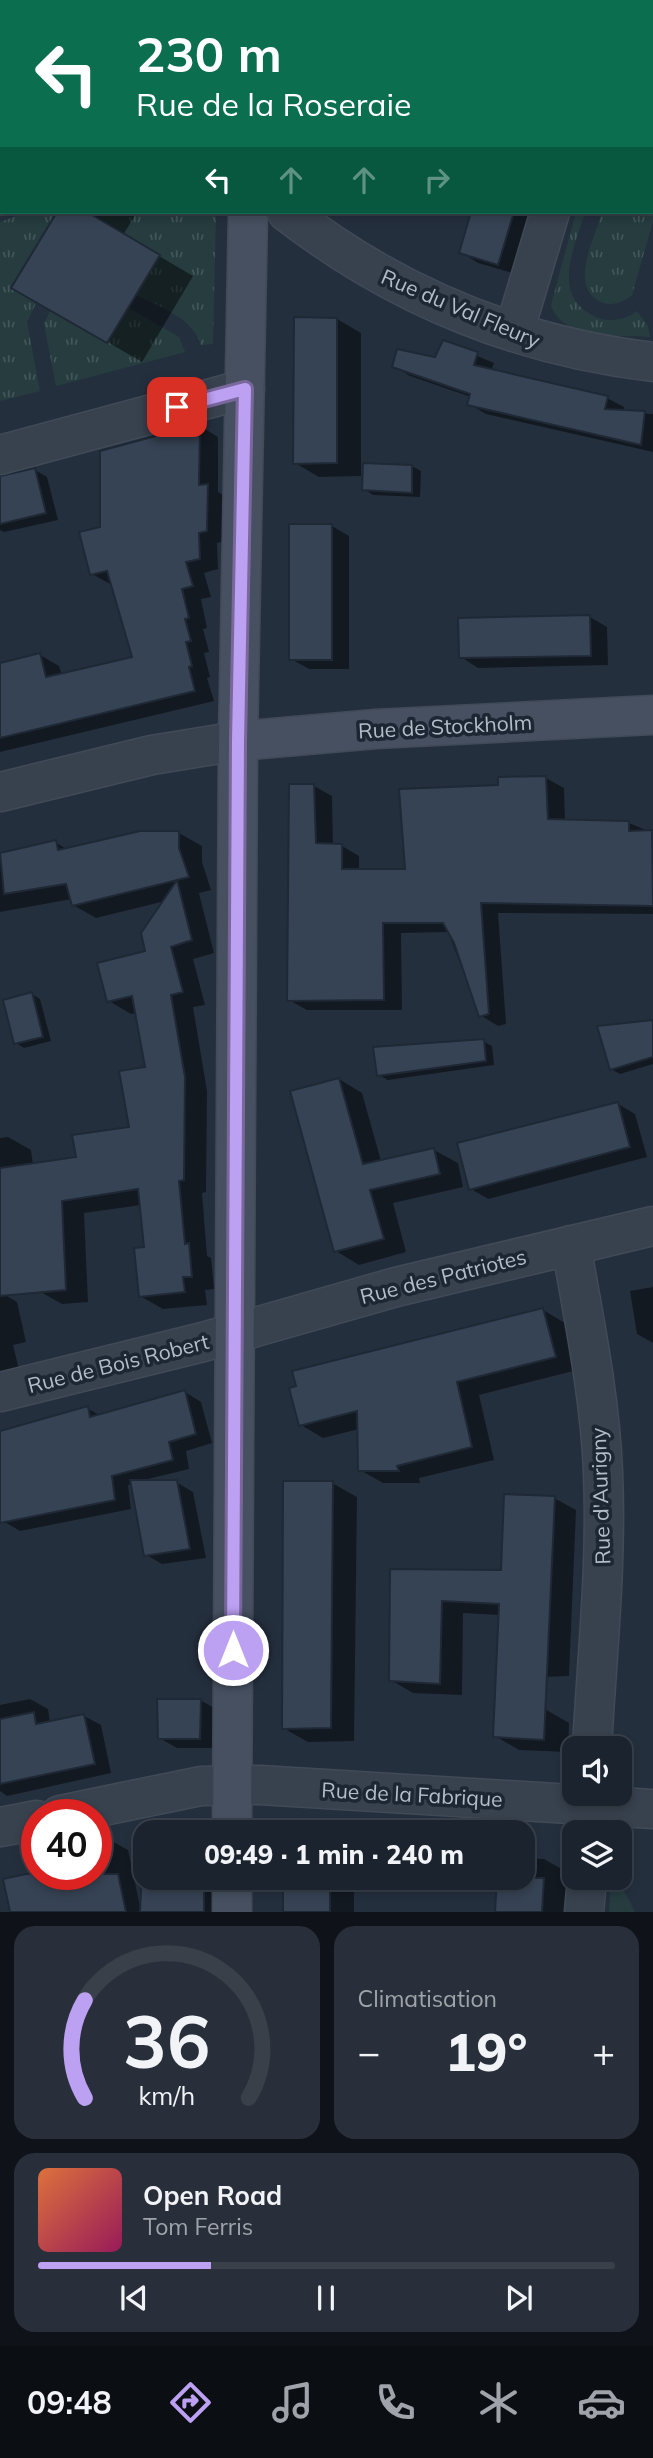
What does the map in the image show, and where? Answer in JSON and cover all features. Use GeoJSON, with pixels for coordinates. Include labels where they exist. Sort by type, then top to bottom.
{"type":"FeatureCollection","features":[{"type":"Feature","properties":{"kind":"street"},"geometry":{"type":"LineString","coordinates":[[232,1820],[238,741],[248,214]]}},
{"type":"Feature","properties":{"kind":"street","name":"Rue du Val Fleury"},"geometry":{"type":"LineString","coordinates":[[290,214],[319,237],[377,274],[448,307],[547,344],[653,362]]}},
{"type":"Feature","properties":{"kind":"street"},"geometry":{"type":"LineString","coordinates":[[514,332],[550,214]]}},
{"type":"Feature","properties":{"kind":"street"},"geometry":{"type":"LineString","coordinates":[[0,455],[245,389]]}},
{"type":"Feature","properties":{"kind":"street","name":"Rue de Stockholm"},"geometry":{"type":"LineString","coordinates":[[238,741],[376,729],[653,715]]}},
{"type":"Feature","properties":{"kind":"street"},"geometry":{"type":"LineString","coordinates":[[0,792],[152,755],[238,741]]}},
{"type":"Feature","properties":{"kind":"street","name":"Rue des Patriotes"},"geometry":{"type":"LineString","coordinates":[[235,1332],[396,1287],[653,1226]]}},
{"type":"Feature","properties":{"kind":"street","name":"Rue d'Aurigny"},"geometry":{"type":"LineString","coordinates":[[571,1245],[594,1380],[603,1469],[605,1541],[593,1736]]}},
{"type":"Feature","properties":{"kind":"street","name":"Rue de Bois Robert"},"geometry":{"type":"LineString","coordinates":[[0,1392],[235,1332]]}},
{"type":"Feature","properties":{"kind":"street","name":"Rue de la Fabrique"},"geometry":{"type":"LineString","coordinates":[[112,1804],[201,1786],[232,1785],[591,1811],[653,1809]]}},
{"type":"Feature","properties":{"kind":"street"},"geometry":{"type":"LineString","coordinates":[[0,1828],[21,1823]]}},
{"type":"Feature","properties":{"kind":"street"},"geometry":{"type":"LineString","coordinates":[[232,1890],[232,1912]]}},
{"type":"Feature","properties":{"kind":"street"},"geometry":{"type":"LineString","coordinates":[[584,1912],[586,1890]]}},
{"type":"Feature","properties":{"kind":"green space"},"geometry":{"type":"Polygon","coordinates":[[[21,214],[56,214],[11,288],[36,303],[27,322],[40,391],[0,401],[0,222],[21,214]]]}},
{"type":"Feature","properties":{"kind":"green space"},"geometry":{"type":"Polygon","coordinates":[[[94,214],[216,214],[213,344],[201,345],[197,335],[183,320],[136,295],[160,255],[94,214]]]}},
{"type":"Feature","properties":{"kind":"green space"},"geometry":{"type":"Polygon","coordinates":[[[575,214],[584,214],[569,270],[573,297],[582,308],[601,319],[617,320],[637,311],[648,326],[650,337],[608,335],[579,330],[557,316],[551,305],[575,214]]]}},
{"type":"Feature","properties":{"kind":"green space"},"geometry":{"type":"Polygon","coordinates":[[[601,214],[653,214],[632,295],[625,300],[610,304],[591,295],[585,274],[601,214]]]}},
{"type":"Feature","properties":{"kind":"green space"},"geometry":{"type":"Polygon","coordinates":[[[129,308],[179,337],[185,352],[56,386],[44,324],[50,311],[107,343],[129,308]]]}},
{"type":"Feature","properties":{"kind":"green space"},"geometry":{"type":"Polygon","coordinates":[[[610,1890],[624,1890],[635,1912],[609,1912],[610,1890]]]}},
{"type":"Feature","properties":{"kind":"building"},"geometry":{"type":"Polygon","coordinates":[[[56,214],[90,214],[160,255],[107,343],[11,288],[56,214]]]}},
{"type":"Feature","properties":{"kind":"building"},"geometry":{"type":"Polygon","coordinates":[[[470,214],[513,214],[498,265],[459,253],[470,214]]]}},
{"type":"Feature","properties":{"kind":"building"},"geometry":{"type":"Polygon","coordinates":[[[294,317],[337,318],[337,463],[293,464],[294,317]]]}},
{"type":"Feature","properties":{"kind":"building"},"geometry":{"type":"Polygon","coordinates":[[[443,340],[478,352],[474,365],[608,396],[605,409],[645,411],[641,445],[467,405],[470,394],[392,367],[397,349],[435,357],[443,340]]]}},
{"type":"Feature","properties":{"kind":"building"},"geometry":{"type":"Polygon","coordinates":[[[200,424],[199,485],[208,484],[207,531],[199,533],[200,559],[186,562],[193,586],[182,589],[189,618],[185,619],[191,641],[186,642],[195,691],[0,738],[0,663],[40,653],[46,677],[132,657],[107,571],[90,575],[79,532],[100,527],[100,451],[200,424]]]}},
{"type":"Feature","properties":{"kind":"building"},"geometry":{"type":"Polygon","coordinates":[[[363,463],[412,465],[412,493],[362,490],[363,463]]]}},
{"type":"Feature","properties":{"kind":"building"},"geometry":{"type":"Polygon","coordinates":[[[35,468],[46,513],[0,524],[0,476],[35,468]]]}},
{"type":"Feature","properties":{"kind":"building"},"geometry":{"type":"Polygon","coordinates":[[[289,524],[332,524],[332,660],[289,660],[289,524]]]}},
{"type":"Feature","properties":{"kind":"building"},"geometry":{"type":"Polygon","coordinates":[[[590,615],[591,656],[459,658],[458,618],[590,615]]]}},
{"type":"Feature","properties":{"kind":"building"},"geometry":{"type":"Polygon","coordinates":[[[546,776],[548,819],[629,821],[629,831],[652,830],[653,906],[481,903],[489,1014],[479,1017],[454,943],[443,923],[383,923],[384,1000],[287,1001],[289,784],[314,784],[316,843],[342,844],[342,869],[405,869],[399,789],[498,785],[498,777],[546,776]]]}},
{"type":"Feature","properties":{"kind":"building"},"geometry":{"type":"Polygon","coordinates":[[[140,831],[179,831],[179,848],[189,877],[72,906],[66,884],[4,894],[0,853],[56,840],[58,850],[140,831]]]}},
{"type":"Feature","properties":{"kind":"building"},"geometry":{"type":"Polygon","coordinates":[[[177,880],[192,940],[171,947],[183,992],[171,995],[185,1077],[184,1180],[179,1181],[185,1244],[189,1243],[192,1277],[183,1277],[185,1292],[139,1297],[134,1248],[144,1247],[138,1189],[62,1201],[66,1290],[0,1296],[0,1168],[76,1157],[72,1135],[129,1127],[119,1071],[145,1067],[132,996],[107,1002],[97,963],[145,951],[141,933],[177,880]]]}},
{"type":"Feature","properties":{"kind":"building"},"geometry":{"type":"Polygon","coordinates":[[[32,992],[43,1037],[14,1044],[3,1000],[32,992]]]}},
{"type":"Feature","properties":{"kind":"building"},"geometry":{"type":"Polygon","coordinates":[[[653,1020],[653,1057],[610,1070],[597,1026],[653,1020]]]}},
{"type":"Feature","properties":{"kind":"building"},"geometry":{"type":"Polygon","coordinates":[[[484,1039],[486,1061],[377,1076],[373,1047],[484,1039]]]}},
{"type":"Feature","properties":{"kind":"building"},"geometry":{"type":"Polygon","coordinates":[[[339,1078],[363,1164],[434,1148],[440,1174],[370,1190],[384,1239],[334,1252],[290,1091],[339,1078]]]}},
{"type":"Feature","properties":{"kind":"building"},"geometry":{"type":"Polygon","coordinates":[[[618,1102],[630,1147],[469,1190],[457,1143],[618,1102]]]}},
{"type":"Feature","properties":{"kind":"building"},"geometry":{"type":"Polygon","coordinates":[[[543,1308],[556,1357],[457,1382],[472,1447],[397,1466],[399,1471],[358,1471],[357,1411],[299,1426],[289,1388],[296,1386],[292,1371],[543,1308]]]}},
{"type":"Feature","properties":{"kind":"building"},"geometry":{"type":"Polygon","coordinates":[[[185,1390],[196,1434],[169,1442],[173,1460],[112,1476],[115,1500],[0,1523],[0,1431],[88,1406],[90,1417],[185,1390]]]}},
{"type":"Feature","properties":{"kind":"building"},"geometry":{"type":"Polygon","coordinates":[[[130,1480],[177,1480],[190,1549],[144,1556],[130,1480]]]}},
{"type":"Feature","properties":{"kind":"building"},"geometry":{"type":"Polygon","coordinates":[[[283,1481],[333,1481],[331,1728],[282,1729],[283,1481]]]}},
{"type":"Feature","properties":{"kind":"building"},"geometry":{"type":"Polygon","coordinates":[[[504,1494],[555,1496],[544,1740],[493,1737],[499,1604],[442,1601],[440,1684],[389,1681],[390,1569],[501,1570],[504,1494]]]}},
{"type":"Feature","properties":{"kind":"building"},"geometry":{"type":"Polygon","coordinates":[[[157,1699],[201,1699],[200,1739],[158,1739],[157,1699]]]}},
{"type":"Feature","properties":{"kind":"building"},"geometry":{"type":"Polygon","coordinates":[[[34,1712],[36,1724],[84,1714],[95,1764],[0,1784],[0,1719],[34,1712]]]}},
{"type":"Feature","properties":{"kind":"building"},"geometry":{"type":"Polygon","coordinates":[[[112,1874],[118,1874],[126,1912],[10,1912],[3,1879],[21,1875],[21,1890],[112,1890],[112,1874]]]}},
{"type":"Feature","properties":{"kind":"building"},"geometry":{"type":"Polygon","coordinates":[[[535,1878],[544,1878],[542,1912],[495,1912],[496,1890],[535,1890],[535,1878]]]}},
{"type":"Feature","properties":{"kind":"building"},"geometry":{"type":"Polygon","coordinates":[[[141,1890],[204,1890],[204,1912],[140,1912],[141,1890]]]}},
{"type":"Feature","properties":{"kind":"building"},"geometry":{"type":"Polygon","coordinates":[[[283,1890],[330,1890],[330,1912],[283,1912],[283,1890]]]}},
{"type":"Feature","properties":{"kind":"route"},"geometry":{"type":"LineString","coordinates":[[177,407],[245,389],[238,741],[233,1650]]}}]}
